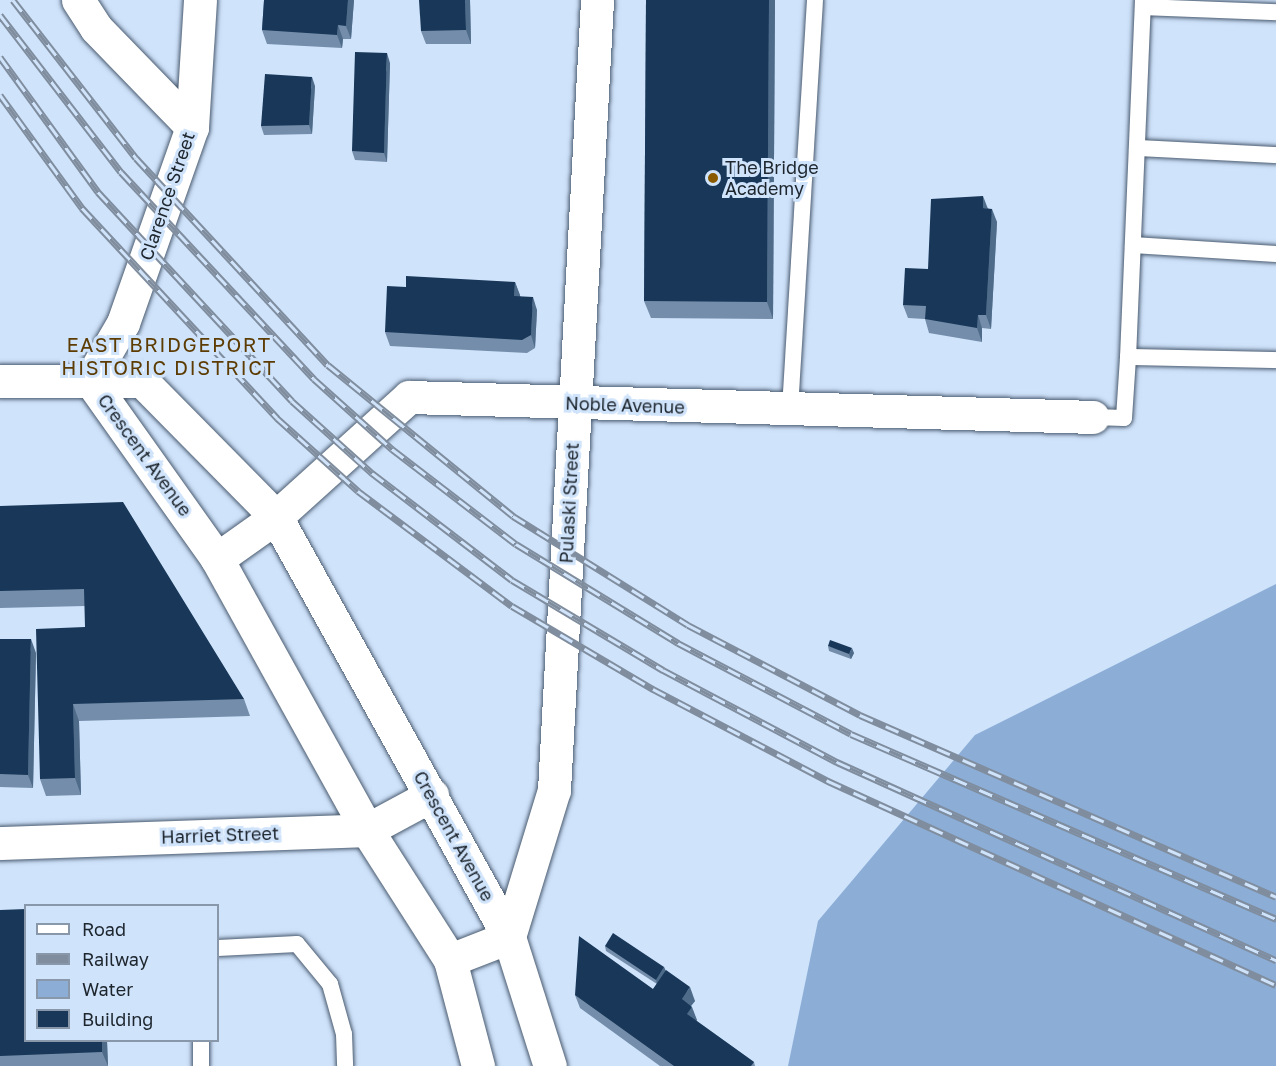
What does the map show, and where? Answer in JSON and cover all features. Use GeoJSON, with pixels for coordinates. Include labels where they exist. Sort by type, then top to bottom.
{"type":"FeatureCollection","features":[{"type":"Feature","properties":{"kind":"street"},"geometry":{"type":"LineString","coordinates":[[78,0],[96,28],[192,127]]}},
{"type":"Feature","properties":{"kind":"street","name":"Clarence Street"},"geometry":{"type":"LineString","coordinates":[[90,380],[123,322],[192,127],[200,0]]}},
{"type":"Feature","properties":{"kind":"street","name":"Pulaski Street"},"geometry":{"type":"LineString","coordinates":[[509,936],[554,790],[597,0]]}},
{"type":"Feature","properties":{"kind":"street"},"geometry":{"type":"LineString","coordinates":[[0,381],[90,380]]}},
{"type":"Feature","properties":{"kind":"street","name":"Crescent Avenue"},"geometry":{"type":"LineString","coordinates":[[90,380],[142,381],[276,517],[509,936],[550,1066]]}},
{"type":"Feature","properties":{"kind":"street","name":"Crescent Avenue"},"geometry":{"type":"LineString","coordinates":[[90,380],[217,559],[367,830],[450,960],[478,1066]]}},
{"type":"Feature","properties":{"kind":"street","name":"Noble Avenue"},"geometry":{"type":"LineString","coordinates":[[217,559],[276,517],[409,397],[574,404],[1093,417]]}},
{"type":"Feature","properties":{"kind":"street","name":"Harriet Street"},"geometry":{"type":"LineString","coordinates":[[0,843],[367,830],[432,795]]}},
{"type":"Feature","properties":{"kind":"street"},"geometry":{"type":"LineString","coordinates":[[450,960],[509,936]]}},
{"type":"Feature","properties":{"kind":"lane"},"geometry":{"type":"LineString","coordinates":[[790,409],[815,0]]}},
{"type":"Feature","properties":{"kind":"lane"},"geometry":{"type":"LineString","coordinates":[[1093,417],[1124,418],[1143,3],[1276,12]]}},
{"type":"Feature","properties":{"kind":"lane"},"geometry":{"type":"LineString","coordinates":[[1137,148],[1276,154]]}},
{"type":"Feature","properties":{"kind":"lane"},"geometry":{"type":"LineString","coordinates":[[1132,245],[1276,254]]}},
{"type":"Feature","properties":{"kind":"lane"},"geometry":{"type":"LineString","coordinates":[[1128,357],[1276,360]]}},
{"type":"Feature","properties":{"kind":"lane"},"geometry":{"type":"LineString","coordinates":[[219,948],[297,944],[330,984],[344,1034],[345,1066]]}},
{"type":"Feature","properties":{"kind":"lane"},"geometry":{"type":"LineString","coordinates":[[201,1042],[201,1066]]}},
{"type":"Feature","properties":{"kind":"water"},"geometry":{"type":"Polygon","coordinates":[[[1276,584],[1276,1066],[788,1066],[818,921],[975,735],[1276,584]]]}},
{"type":"Feature","properties":{"kind":"building"},"geometry":{"type":"Polygon","coordinates":[[[264,0],[348,0],[346,26],[338,25],[337,35],[262,30],[264,0]]]}},
{"type":"Feature","properties":{"kind":"building"},"geometry":{"type":"Polygon","coordinates":[[[419,0],[465,0],[466,30],[421,31],[419,0]]]}},
{"type":"Feature","properties":{"kind":"building"},"geometry":{"type":"Polygon","coordinates":[[[646,0],[769,0],[767,302],[644,301],[646,0]]]}},
{"type":"Feature","properties":{"kind":"building"},"geometry":{"type":"Polygon","coordinates":[[[355,52],[387,53],[384,153],[352,151],[355,52]]]}},
{"type":"Feature","properties":{"kind":"building"},"geometry":{"type":"Polygon","coordinates":[[[265,74],[312,77],[309,125],[261,126],[265,74]]]}},
{"type":"Feature","properties":{"kind":"building"},"geometry":{"type":"Polygon","coordinates":[[[983,196],[983,208],[992,209],[986,315],[978,315],[977,328],[925,319],[926,306],[903,305],[905,268],[928,269],[931,199],[983,196]]]}},
{"type":"Feature","properties":{"kind":"building"},"geometry":{"type":"Polygon","coordinates":[[[406,276],[515,282],[514,296],[533,297],[531,335],[522,340],[385,332],[387,286],[406,287],[406,276]]]}},
{"type":"Feature","properties":{"kind":"building"},"geometry":{"type":"Polygon","coordinates":[[[123,502],[244,699],[73,704],[75,778],[40,779],[36,629],[85,627],[84,589],[0,591],[0,506],[123,502]]]}},
{"type":"Feature","properties":{"kind":"building"},"geometry":{"type":"Polygon","coordinates":[[[0,639],[31,639],[28,775],[0,774],[0,639]]]}},
{"type":"Feature","properties":{"kind":"building"},"geometry":{"type":"Polygon","coordinates":[[[830,640],[852,648],[849,654],[828,646],[830,640]]]}},
{"type":"Feature","properties":{"kind":"building"},"geometry":{"type":"Polygon","coordinates":[[[24,909],[24,1042],[102,1042],[102,1052],[0,1056],[0,910],[24,909]]]}},
{"type":"Feature","properties":{"kind":"building"},"geometry":{"type":"Polygon","coordinates":[[[613,933],[664,967],[656,980],[605,946],[613,933]]]}},
{"type":"Feature","properties":{"kind":"building"},"geometry":{"type":"Polygon","coordinates":[[[579,936],[653,989],[666,970],[690,987],[682,999],[692,1007],[687,1014],[754,1062],[751,1066],[674,1066],[575,995],[579,936]]]}},
{"type":"Feature","properties":{"kind":"railway"},"geometry":{"type":"LineString","coordinates":[[13,0],[136,158],[328,365],[513,516],[688,625],[860,715],[1276,897]]}},
{"type":"Feature","properties":{"kind":"railway"},"geometry":{"type":"LineString","coordinates":[[0,15],[121,172],[314,379],[392,449],[516,544],[678,643],[851,734],[1276,919]]}},
{"type":"Feature","properties":{"kind":"railway"},"geometry":{"type":"LineString","coordinates":[[0,57],[98,192],[292,401],[372,473],[512,580],[663,670],[837,762],[1276,960]]}},
{"type":"Feature","properties":{"kind":"railway"},"geometry":{"type":"LineString","coordinates":[[0,95],[82,208],[277,418],[358,491],[512,606],[653,689],[828,781],[1276,985]]}},
{"type":"Feature","properties":{"kind":"place","name":"The Bridge Academy"},"geometry":{"type":"Point","coordinates":[713,178]}},
{"type":"Feature","properties":{"kind":"district","name":"EAST BRIDGEPORT HISTORIC DISTRICT"},"geometry":{"type":"Point","coordinates":[169,356]}}]}
